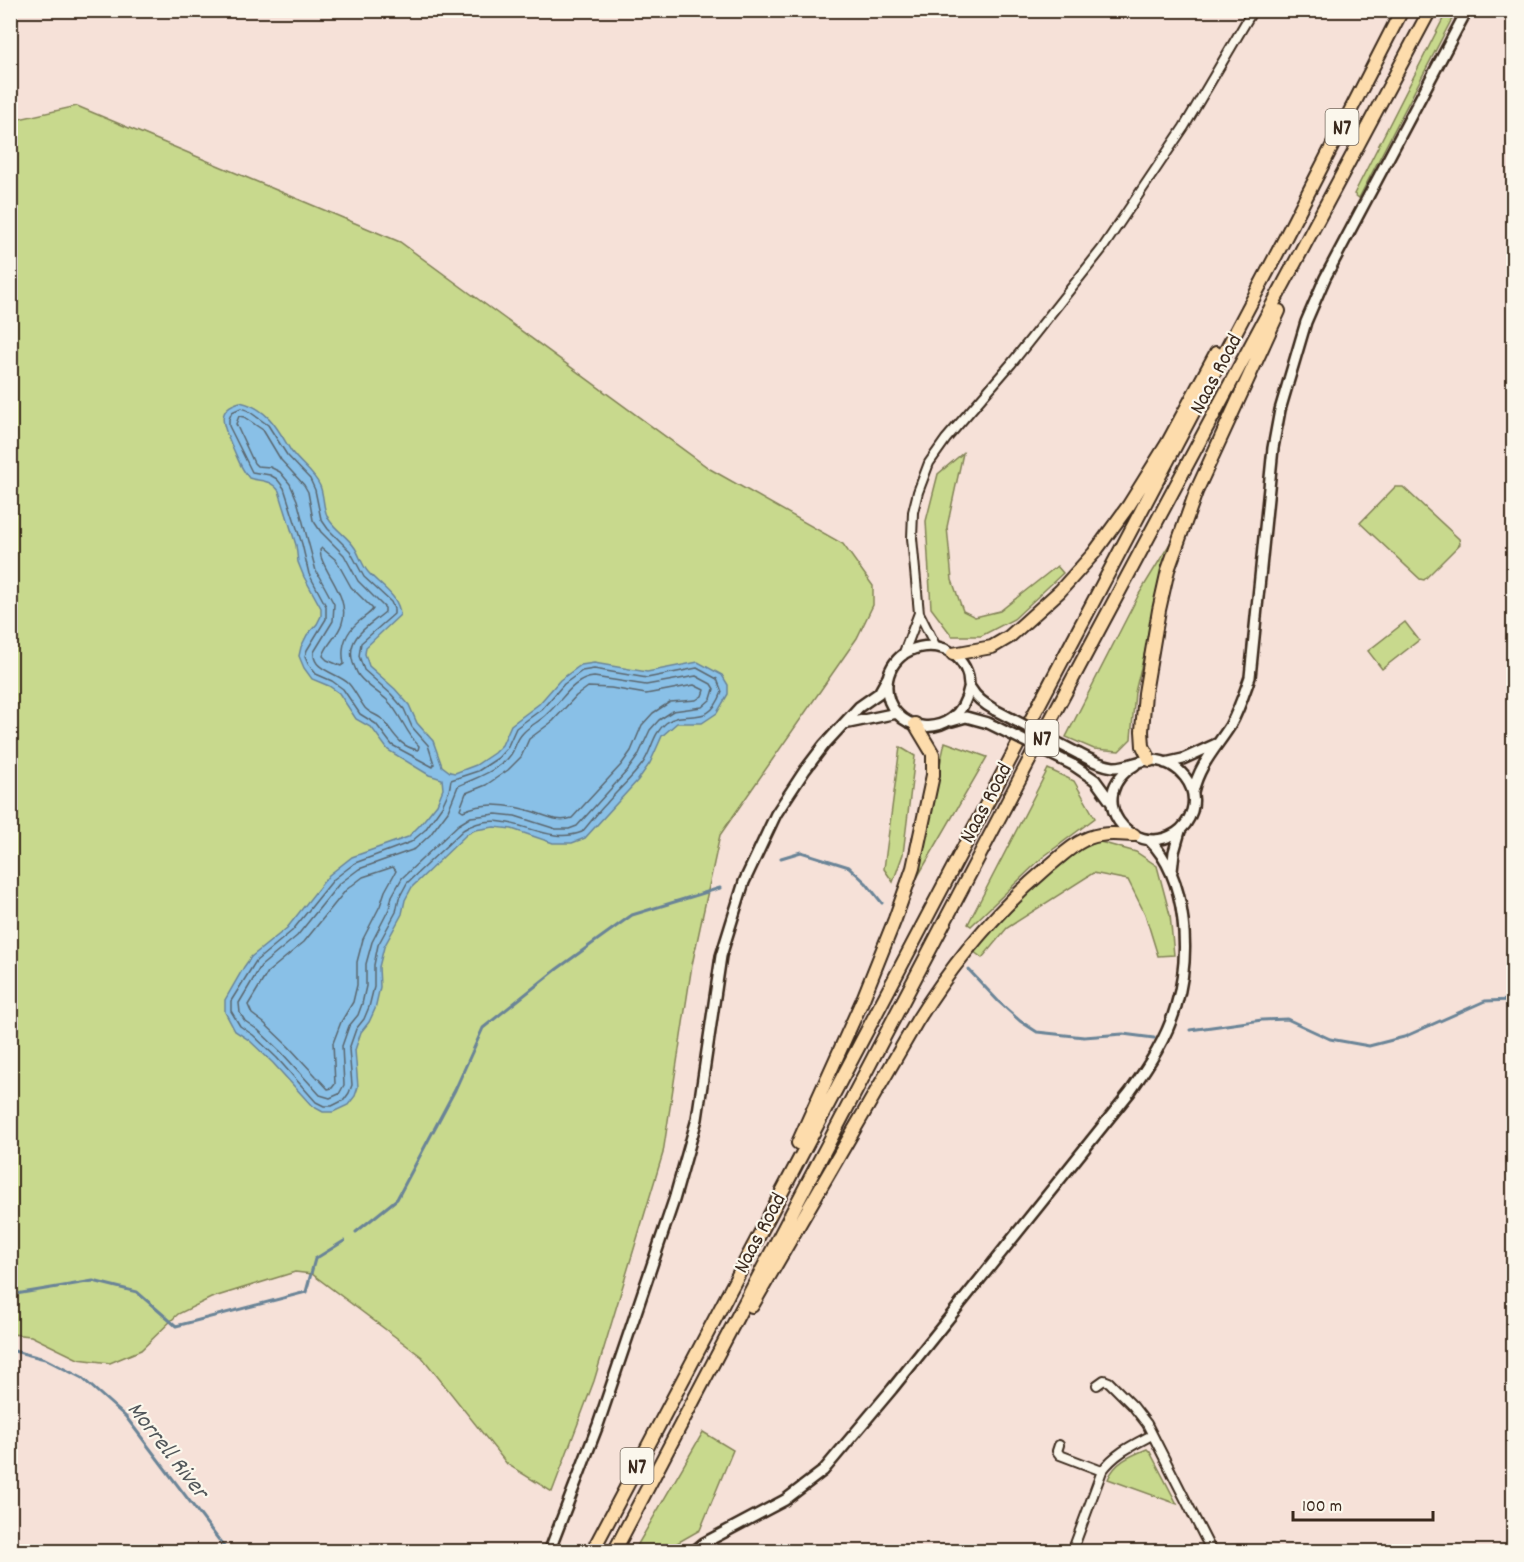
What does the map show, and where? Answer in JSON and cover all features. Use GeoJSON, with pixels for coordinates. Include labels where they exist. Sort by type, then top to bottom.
{"type":"FeatureCollection","features":[{"type":"Feature","properties":{"kind":"highway","name":"Naas Road"},"geometry":{"type":"LineString","coordinates":[[592,1551],[1282,244],[1402,10]]}},
{"type":"Feature","properties":{"kind":"highway","name":"Naas Road"},"geometry":{"type":"LineString","coordinates":[[614,1551],[1047,728],[1430,10]]}},
{"type":"Feature","properties":{"kind":"highway","name":"N7"},"geometry":{"type":"LineString","coordinates":[[1150,760],[1143,746],[1144,693],[1159,610],[1178,539],[1196,492],[1275,320],[1389,90]]}},
{"type":"Feature","properties":{"kind":"highway","name":"N7"},"geometry":{"type":"LineString","coordinates":[[953,654],[992,647],[1009,637],[1060,591],[1094,553],[1140,488],[1167,444],[1202,376],[1282,244]]}},
{"type":"Feature","properties":{"kind":"highway","name":"N7"},"geometry":{"type":"LineString","coordinates":[[682,1381],[808,1124],[895,919],[913,868],[933,775],[933,754],[915,724]]}},
{"type":"Feature","properties":{"kind":"highway","name":"N7"},"geometry":{"type":"LineString","coordinates":[[700,1388],[739,1328],[912,1030],[935,992],[959,960],[1006,906],[1067,851],[1084,840],[1098,835],[1134,835]]}},
{"type":"Feature","properties":{"kind":"street"},"geometry":{"type":"LineString","coordinates":[[936,647],[920,613],[912,538],[918,492],[929,463],[946,439],[1011,364],[1102,249],[1184,127],[1253,10]]}},
{"type":"Feature","properties":{"kind":"street"},"geometry":{"type":"LineString","coordinates":[[693,1551],[785,1500],[823,1471],[907,1371],[1146,1071],[1169,1026],[1181,987],[1184,963],[1183,928],[1172,871],[1174,852],[1180,831],[1192,813],[1197,775],[1230,725],[1240,706],[1250,677],[1273,448],[1287,380],[1306,322],[1325,278],[1467,10]]}},
{"type":"Feature","properties":{"kind":"street"},"geometry":{"type":"LineString","coordinates":[[549,1551],[598,1425],[674,1200],[697,1119],[721,956],[744,882],[776,814],[812,762],[844,723],[859,707],[879,693],[891,669],[903,655],[920,613]]}},
{"type":"Feature","properties":{"kind":"street"},"geometry":{"type":"LineString","coordinates":[[903,655],[919,647],[936,647],[953,654],[966,669],[969,688],[964,706],[950,721]]}},
{"type":"Feature","properties":{"kind":"street"},"geometry":{"type":"LineString","coordinates":[[888,677],[888,696],[897,713],[915,724],[934,727],[966,717],[988,723],[1073,765],[1095,780],[1111,802],[1116,818],[1134,835],[1149,840],[1157,847],[1172,871]]}},
{"type":"Feature","properties":{"kind":"street"},"geometry":{"type":"LineString","coordinates":[[969,688],[984,704],[1095,763],[1115,767],[1135,765],[1150,760],[1164,763],[1182,773],[1193,792]]}},
{"type":"Feature","properties":{"kind":"street"},"geometry":{"type":"LineString","coordinates":[[844,723],[897,713]]}},
{"type":"Feature","properties":{"kind":"street"},"geometry":{"type":"LineString","coordinates":[[1164,763],[1187,758],[1218,742]]}},
{"type":"Feature","properties":{"kind":"street"},"geometry":{"type":"LineString","coordinates":[[1111,802],[1119,776],[1135,765]]}},
{"type":"Feature","properties":{"kind":"street"},"geometry":{"type":"LineString","coordinates":[[1149,840],[1170,836],[1180,831]]}},
{"type":"Feature","properties":{"kind":"street"},"geometry":{"type":"LineString","coordinates":[[1097,1384],[1104,1380],[1109,1382],[1147,1424],[1212,1551]]}},
{"type":"Feature","properties":{"kind":"street"},"geometry":{"type":"LineString","coordinates":[[1072,1551],[1102,1471],[1120,1452],[1152,1435]]}},
{"type":"Feature","properties":{"kind":"street"},"geometry":{"type":"LineString","coordinates":[[1059,1444],[1057,1451],[1060,1455],[1102,1471]]}},
{"type":"Feature","properties":{"kind":"green space"},"geometry":{"type":"Polygon","coordinates":[[[1447,11],[1456,11],[1359,198],[1354,194],[1447,11]]]}},
{"type":"Feature","properties":{"kind":"green space"},"geometry":{"type":"Polygon","coordinates":[[[77,106],[400,242],[710,469],[843,544],[873,586],[873,605],[857,638],[720,835],[692,965],[663,1153],[594,1381],[552,1492],[507,1464],[422,1357],[312,1274],[295,1272],[211,1298],[178,1314],[141,1350],[110,1363],[78,1359],[31,1336],[11,1334],[10,121],[77,106]]]}},
{"type":"Feature","properties":{"kind":"green space"},"geometry":{"type":"Polygon","coordinates":[[[963,453],[947,527],[952,580],[963,611],[975,617],[1000,611],[1057,566],[1063,573],[1014,619],[981,636],[952,636],[931,608],[926,521],[938,474],[963,453]]]}},
{"type":"Feature","properties":{"kind":"green space"},"geometry":{"type":"Polygon","coordinates":[[[1395,487],[1403,487],[1459,539],[1460,544],[1424,580],[1420,579],[1360,523],[1395,487]]]}},
{"type":"Feature","properties":{"kind":"green space"},"geometry":{"type":"Polygon","coordinates":[[[1172,540],[1135,692],[1131,739],[1119,751],[1094,749],[1066,737],[1139,594],[1172,540]]]}},
{"type":"Feature","properties":{"kind":"green space"},"geometry":{"type":"Polygon","coordinates":[[[1405,622],[1419,640],[1382,669],[1368,651],[1405,622]]]}},
{"type":"Feature","properties":{"kind":"green space"},"geometry":{"type":"Polygon","coordinates":[[[945,742],[987,757],[914,883],[945,742]]]}},
{"type":"Feature","properties":{"kind":"green space"},"geometry":{"type":"Polygon","coordinates":[[[900,747],[915,756],[903,854],[893,882],[884,869],[900,747]]]}},
{"type":"Feature","properties":{"kind":"green space"},"geometry":{"type":"Polygon","coordinates":[[[1048,769],[1074,781],[1095,818],[1043,857],[971,926],[968,924],[1048,769]]]}},
{"type":"Feature","properties":{"kind":"green space"},"geometry":{"type":"Polygon","coordinates":[[[1093,840],[1136,852],[1157,866],[1170,915],[1174,955],[1158,956],[1145,914],[1128,880],[1093,873],[1007,928],[982,958],[973,951],[1039,881],[1093,840]]]}},
{"type":"Feature","properties":{"kind":"green space"},"geometry":{"type":"Polygon","coordinates":[[[703,1432],[733,1450],[700,1530],[677,1543],[674,1551],[634,1551],[703,1432]]]}},
{"type":"Feature","properties":{"kind":"green space"},"geometry":{"type":"Polygon","coordinates":[[[1147,1449],[1177,1504],[1108,1479],[1119,1464],[1147,1449]]]}},
{"type":"Feature","properties":{"kind":"water"},"geometry":{"type":"Polygon","coordinates":[[[240,402],[258,409],[277,427],[291,451],[317,481],[330,521],[352,544],[368,572],[393,596],[400,615],[366,647],[365,654],[369,666],[409,705],[417,723],[433,741],[442,766],[450,772],[455,773],[476,765],[494,753],[502,745],[511,725],[539,704],[560,680],[581,665],[594,663],[647,672],[698,662],[722,675],[728,685],[728,694],[717,713],[702,723],[677,723],[662,736],[650,763],[638,780],[585,838],[572,843],[553,843],[512,829],[494,827],[475,830],[467,834],[412,887],[405,900],[402,914],[384,947],[379,967],[380,987],[375,1009],[361,1032],[355,1050],[358,1087],[355,1096],[348,1105],[333,1112],[323,1112],[312,1106],[273,1063],[249,1040],[235,1031],[225,1012],[225,1000],[251,957],[287,928],[329,875],[352,857],[408,837],[420,825],[437,804],[443,789],[442,779],[429,775],[388,750],[372,728],[356,719],[339,693],[312,679],[304,668],[299,656],[301,647],[307,635],[317,624],[321,616],[321,608],[298,562],[296,545],[279,491],[269,483],[249,478],[241,466],[226,431],[224,414],[232,405],[240,402]]]}},
{"type":"Feature","properties":{"kind":"waterway","name":"Morrell River"},"geometry":{"type":"LineString","coordinates":[[781,858],[801,852],[849,867],[882,903]]}},
{"type":"Feature","properties":{"kind":"waterway"},"geometry":{"type":"LineString","coordinates":[[356,1232],[397,1199],[455,1090],[483,1028],[557,969],[632,915],[720,888]]}},
{"type":"Feature","properties":{"kind":"waterway"},"geometry":{"type":"LineString","coordinates":[[969,970],[999,1002],[1020,1021],[1037,1032],[1084,1037],[1123,1034],[1154,1038]]}},
{"type":"Feature","properties":{"kind":"waterway"},"geometry":{"type":"LineString","coordinates":[[1190,1030],[1262,1020],[1287,1019],[1330,1039],[1369,1046],[1404,1037],[1485,1001],[1514,1000]]}},
{"type":"Feature","properties":{"kind":"waterway"},"geometry":{"type":"LineString","coordinates":[[10,1295],[93,1281],[137,1292],[176,1326],[306,1292],[315,1259],[344,1241]]}},
{"type":"Feature","properties":{"kind":"waterway","name":"Morrell River"},"geometry":{"type":"LineString","coordinates":[[10,1350],[45,1359],[82,1378],[126,1417],[228,1552]]}}]}
